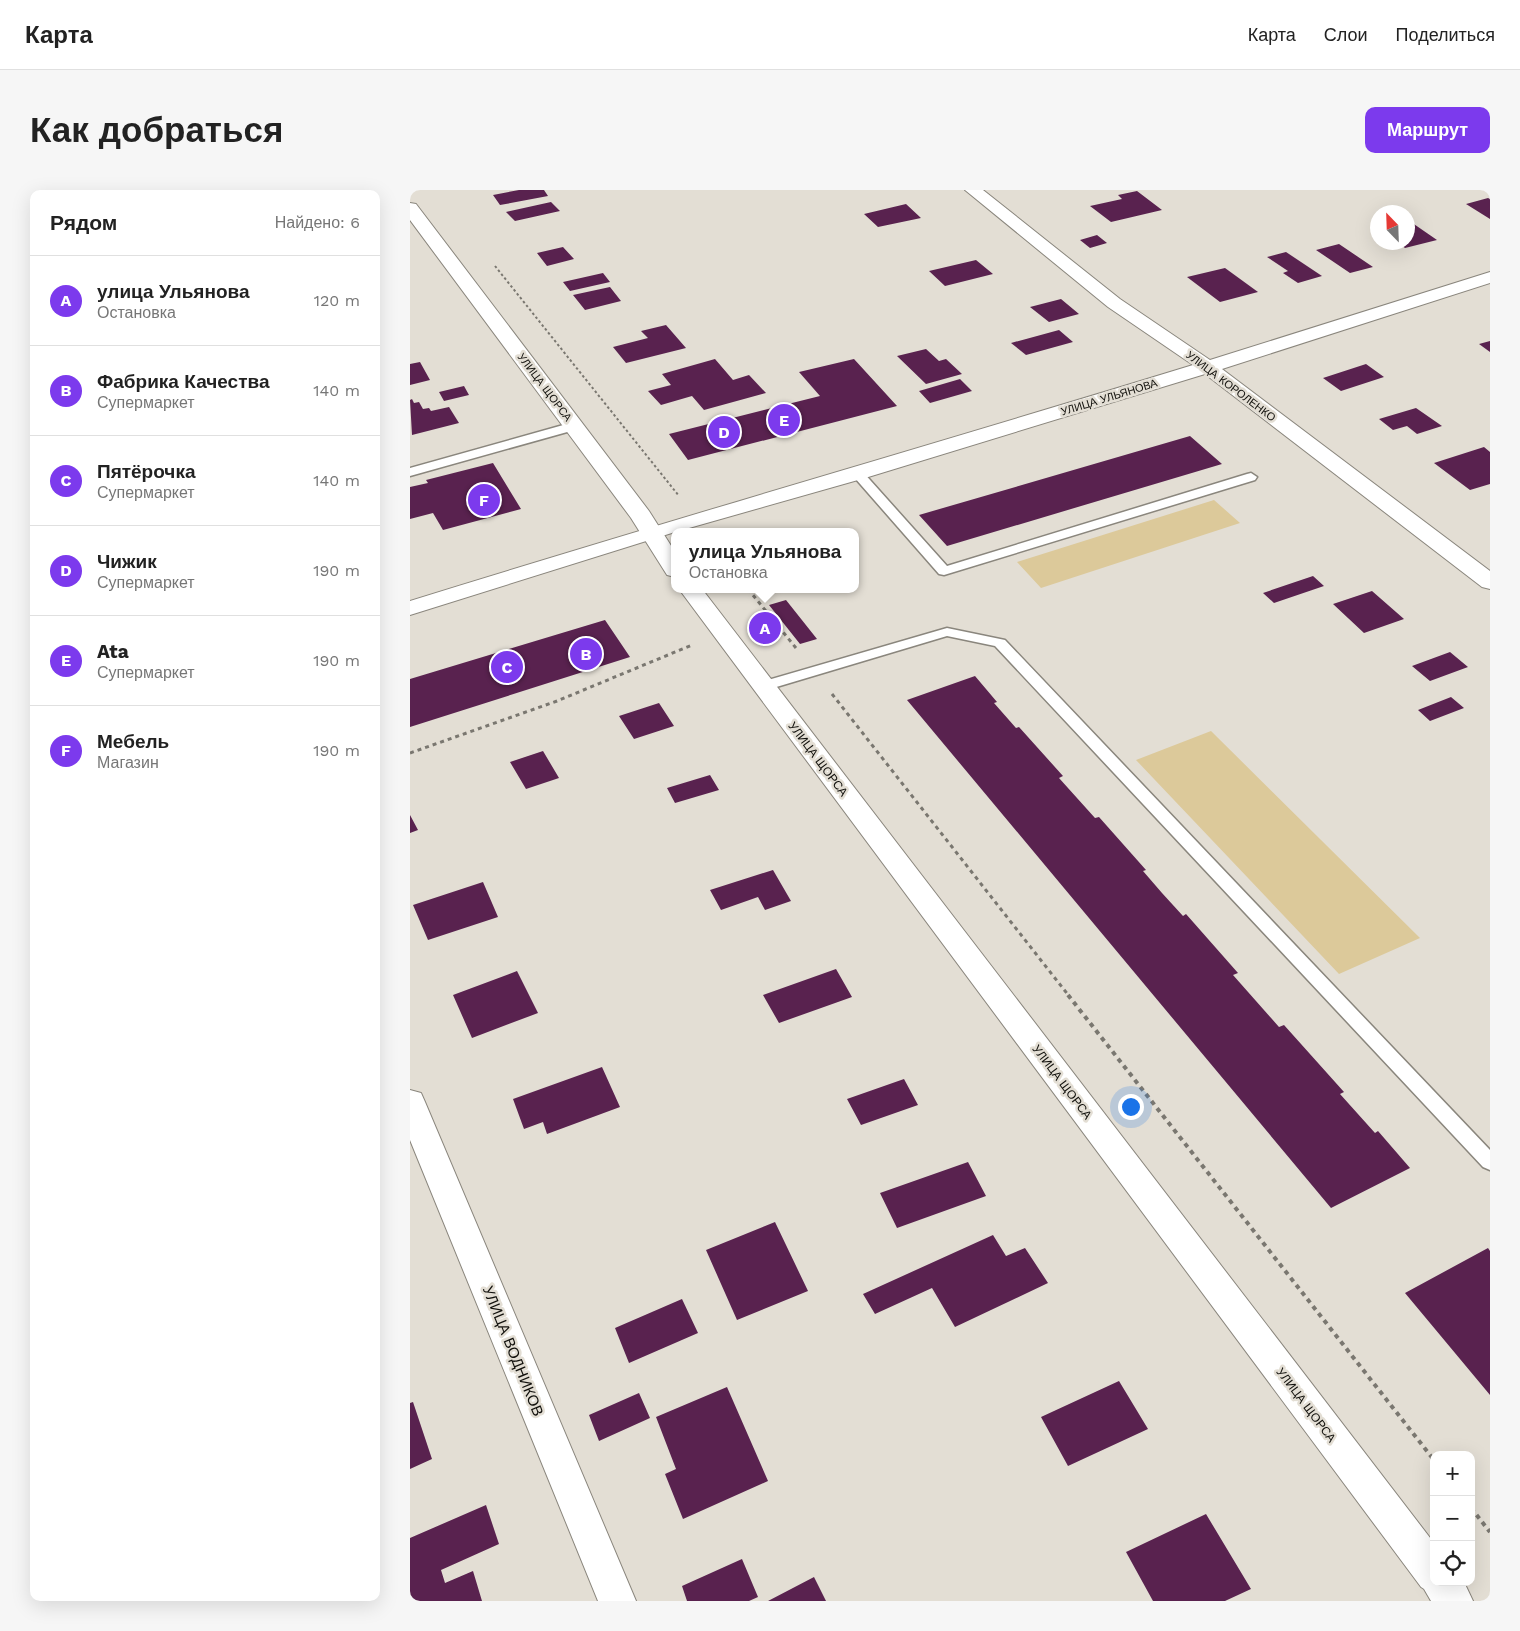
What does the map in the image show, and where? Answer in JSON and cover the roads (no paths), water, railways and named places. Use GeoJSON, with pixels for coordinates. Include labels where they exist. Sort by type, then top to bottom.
{"type":"FeatureCollection","features":[{"type":"Feature","properties":{"kind":"street","name":"УЛИЦА КОРОЛЕНКО"},"geometry":{"type":"LineString","coordinates":[[973,190],[1114,302],[1208,367],[1490,582]]}},
{"type":"Feature","properties":{"kind":"street","name":"УЛИЦА ЩОРСА"},"geometry":{"type":"LineString","coordinates":[[410,208],[642,516],[671,564]]}},
{"type":"Feature","properties":{"kind":"street","name":"УЛИЦА УЛЬЯНОВА"},"geometry":{"type":"LineString","coordinates":[[410,608],[698,519],[858,474],[1208,367],[1490,277]]}},
{"type":"Feature","properties":{"kind":"street","name":"УЛИЦА ЩОРСА"},"geometry":{"type":"LineString","coordinates":[[693,593],[1430,1569]]}},
{"type":"Feature","properties":{"kind":"street","name":"УЛИЦА ВОДНИКОВ"},"geometry":{"type":"LineString","coordinates":[[410,1102],[617,1601]]}},
{"type":"Feature","properties":{"kind":"street"},"geometry":{"type":"LineString","coordinates":[[1443,1586],[1454,1601]]}},
{"type":"Feature","properties":{"kind":"lane"},"geometry":{"type":"LineString","coordinates":[[410,472],[574,426]]}},
{"type":"Feature","properties":{"kind":"lane"},"geometry":{"type":"LineString","coordinates":[[858,474],[944,571],[1252,477]]}},
{"type":"Feature","properties":{"kind":"lane"},"geometry":{"type":"LineString","coordinates":[[763,686],[947,632],[1000,643],[1490,1162]]}},
{"type":"Feature","properties":{"kind":"place","name":"Ata"},"geometry":{"type":"Point","coordinates":[784,420]}},
{"type":"Feature","properties":{"kind":"place","name":"Чижик"},"geometry":{"type":"Point","coordinates":[724,432]}},
{"type":"Feature","properties":{"kind":"place","name":"Мебель"},"geometry":{"type":"Point","coordinates":[484,500]}},
{"type":"Feature","properties":{"kind":"place","name":"улица Ульянова"},"geometry":{"type":"Point","coordinates":[765,628]}},
{"type":"Feature","properties":{"kind":"place","name":"Фабрика Качества"},"geometry":{"type":"Point","coordinates":[586,654]}},
{"type":"Feature","properties":{"kind":"place","name":"Пятёрочка"},"geometry":{"type":"Point","coordinates":[507,667]}}]}
